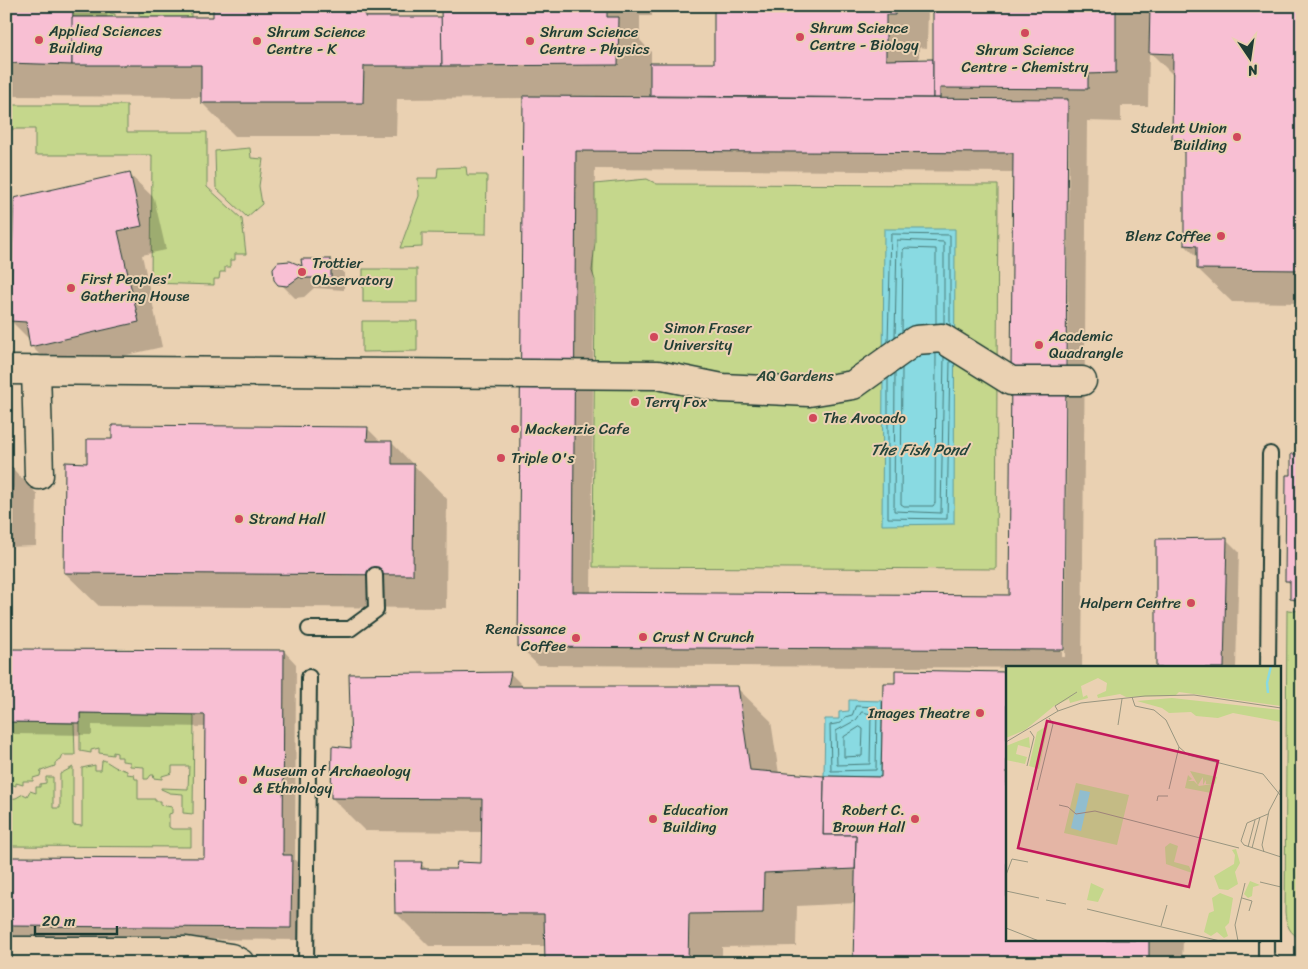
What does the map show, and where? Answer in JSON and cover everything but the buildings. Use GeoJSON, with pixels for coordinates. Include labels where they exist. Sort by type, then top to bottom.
{"type":"FeatureCollection","features":[{"type":"Feature","properties":{"kind":"street"},"geometry":{"type":"LineString","coordinates":[[6,370],[658,375],[722,388],[809,392],[853,385],[916,340],[942,338],[1011,380],[1082,381]]}},
{"type":"Feature","properties":{"kind":"street"},"geometry":{"type":"LineString","coordinates":[[36,370],[39,475]]}},
{"type":"Feature","properties":{"kind":"street"},"geometry":{"type":"LineString","coordinates":[[6,951],[186,952],[231,958],[240,963]]}},
{"type":"Feature","properties":{"kind":"lane"},"geometry":{"type":"LineString","coordinates":[[1268,666],[1270,454]]}},
{"type":"Feature","properties":{"kind":"lane"},"geometry":{"type":"LineString","coordinates":[[309,629],[350,629],[376,610],[375,575]]}},
{"type":"Feature","properties":{"kind":"lane"},"geometry":{"type":"LineString","coordinates":[[306,963],[309,678]]}},
{"type":"Feature","properties":{"kind":"lane"},"geometry":{"type":"LineString","coordinates":[[1266,942],[1266,956],[1272,963]]}},
{"type":"Feature","properties":{"kind":"green space"},"geometry":{"type":"Polygon","coordinates":[[[73,6],[109,6],[110,13],[115,14],[115,17],[72,17],[73,6]]]}},
{"type":"Feature","properties":{"kind":"green space"},"geometry":{"type":"Polygon","coordinates":[[[148,6],[191,6],[191,17],[139,17],[139,12],[148,11],[148,6]]]}},
{"type":"Feature","properties":{"kind":"green space"},"geometry":{"type":"Polygon","coordinates":[[[6,105],[127,105],[127,132],[207,132],[207,187],[242,219],[246,254],[235,254],[235,260],[230,260],[230,267],[225,267],[225,272],[220,272],[219,279],[214,279],[214,285],[151,283],[152,155],[35,155],[35,129],[6,129],[6,105]]]}},
{"type":"Feature","properties":{"kind":"green space"},"geometry":{"type":"Polygon","coordinates":[[[250,148],[251,158],[263,159],[259,186],[262,204],[247,217],[216,188],[215,151],[250,148]]]}},
{"type":"Feature","properties":{"kind":"green space"},"geometry":{"type":"Polygon","coordinates":[[[466,167],[467,175],[487,175],[486,234],[422,233],[422,247],[400,248],[419,196],[418,178],[437,178],[438,168],[466,167]]]}},
{"type":"Feature","properties":{"kind":"green space","name":"AQ Gardens"},"geometry":{"type":"Polygon","coordinates":[[[647,179],[657,184],[998,185],[996,569],[593,567],[595,280],[592,271],[595,243],[595,184],[647,179]]]}},
{"type":"Feature","properties":{"kind":"green space"},"geometry":{"type":"Polygon","coordinates":[[[363,269],[417,269],[417,302],[363,302],[363,269]]]}},
{"type":"Feature","properties":{"kind":"green space"},"geometry":{"type":"Polygon","coordinates":[[[362,321],[417,321],[417,351],[362,352],[362,321]]]}},
{"type":"Feature","properties":{"kind":"green space"},"geometry":{"type":"Polygon","coordinates":[[[1287,610],[1302,611],[1302,939],[1289,928],[1285,912],[1287,610]]]}},
{"type":"Feature","properties":{"kind":"green space"},"geometry":{"type":"Polygon","coordinates":[[[80,713],[194,714],[193,814],[183,813],[183,794],[170,793],[161,789],[188,789],[189,766],[172,766],[172,773],[162,776],[162,779],[153,778],[154,775],[151,775],[148,779],[144,779],[144,767],[130,766],[130,762],[122,761],[122,757],[117,757],[117,753],[113,752],[113,755],[99,753],[99,748],[91,750],[91,753],[80,751],[80,713]]]}},
{"type":"Feature","properties":{"kind":"green space"},"geometry":{"type":"Polygon","coordinates":[[[6,722],[74,723],[75,755],[63,755],[61,760],[55,763],[55,766],[41,771],[40,776],[33,778],[33,781],[23,781],[23,785],[16,783],[16,786],[10,784],[8,786],[6,722]]]}},
{"type":"Feature","properties":{"kind":"green space"},"geometry":{"type":"Polygon","coordinates":[[[104,760],[115,767],[127,771],[127,774],[134,775],[135,779],[138,779],[138,799],[155,799],[155,801],[160,801],[160,805],[172,807],[172,813],[169,814],[169,827],[172,829],[191,829],[191,847],[6,846],[6,795],[8,799],[16,798],[23,794],[27,796],[30,791],[36,793],[36,787],[46,783],[46,777],[53,777],[53,808],[60,808],[60,774],[73,767],[73,825],[82,826],[82,768],[95,765],[95,770],[101,770],[102,761],[104,760]]]}},
{"type":"Feature","properties":{"kind":"water","name":"The Fish Pond"},"geometry":{"type":"Polygon","coordinates":[[[884,229],[955,229],[954,524],[882,525],[884,229]]]}},
{"type":"Feature","properties":{"kind":"water"},"geometry":{"type":"Polygon","coordinates":[[[849,700],[882,701],[881,777],[824,776],[825,719],[839,719],[839,712],[849,711],[849,700]]]}},
{"type":"Feature","properties":{"kind":"place","name":"Shrum Science Centre - Chemistry"},"geometry":{"type":"Point","coordinates":[1025,33]}},
{"type":"Feature","properties":{"kind":"place","name":"Shrum Science Centre - Biology"},"geometry":{"type":"Point","coordinates":[800,37]}},
{"type":"Feature","properties":{"kind":"place","name":"Applied Sciences Building"},"geometry":{"type":"Point","coordinates":[39,40]}},
{"type":"Feature","properties":{"kind":"place","name":"Shrum Science Centre - K"},"geometry":{"type":"Point","coordinates":[257,41]}},
{"type":"Feature","properties":{"kind":"place","name":"Shrum Science Centre - Physics"},"geometry":{"type":"Point","coordinates":[530,41]}},
{"type":"Feature","properties":{"kind":"place","name":"Student Union Building"},"geometry":{"type":"Point","coordinates":[1237,137]}},
{"type":"Feature","properties":{"kind":"place","name":"Blenz Coffee"},"geometry":{"type":"Point","coordinates":[1221,236]}},
{"type":"Feature","properties":{"kind":"place","name":"Trottier Observatory"},"geometry":{"type":"Point","coordinates":[302,272]}},
{"type":"Feature","properties":{"kind":"place","name":"First Peoples' Gathering House"},"geometry":{"type":"Point","coordinates":[71,288]}},
{"type":"Feature","properties":{"kind":"place","name":"Simon Fraser University"},"geometry":{"type":"Point","coordinates":[654,337]}},
{"type":"Feature","properties":{"kind":"place","name":"Academic Quadrangle"},"geometry":{"type":"Point","coordinates":[1039,345]}},
{"type":"Feature","properties":{"kind":"place","name":"Terry Fox"},"geometry":{"type":"Point","coordinates":[635,402]}},
{"type":"Feature","properties":{"kind":"place","name":"The Avocado"},"geometry":{"type":"Point","coordinates":[813,418]}},
{"type":"Feature","properties":{"kind":"place","name":"Mackenzie Cafe"},"geometry":{"type":"Point","coordinates":[515,429]}},
{"type":"Feature","properties":{"kind":"place","name":"Triple O's"},"geometry":{"type":"Point","coordinates":[501,458]}},
{"type":"Feature","properties":{"kind":"place","name":"Strand Hall"},"geometry":{"type":"Point","coordinates":[239,519]}},
{"type":"Feature","properties":{"kind":"place","name":"Halpern Centre"},"geometry":{"type":"Point","coordinates":[1191,603]}},
{"type":"Feature","properties":{"kind":"place","name":"Crust N Crunch"},"geometry":{"type":"Point","coordinates":[643,637]}},
{"type":"Feature","properties":{"kind":"place","name":"Renaissance Coffee"},"geometry":{"type":"Point","coordinates":[576,638]}},
{"type":"Feature","properties":{"kind":"place","name":"Images Theatre"},"geometry":{"type":"Point","coordinates":[980,713]}},
{"type":"Feature","properties":{"kind":"place","name":"Museum of Archaeology & Ethnology"},"geometry":{"type":"Point","coordinates":[243,780]}},
{"type":"Feature","properties":{"kind":"place","name":"Education Building"},"geometry":{"type":"Point","coordinates":[653,819]}},
{"type":"Feature","properties":{"kind":"place","name":"Robert C. Brown Hall"},"geometry":{"type":"Point","coordinates":[915,819]}}]}
